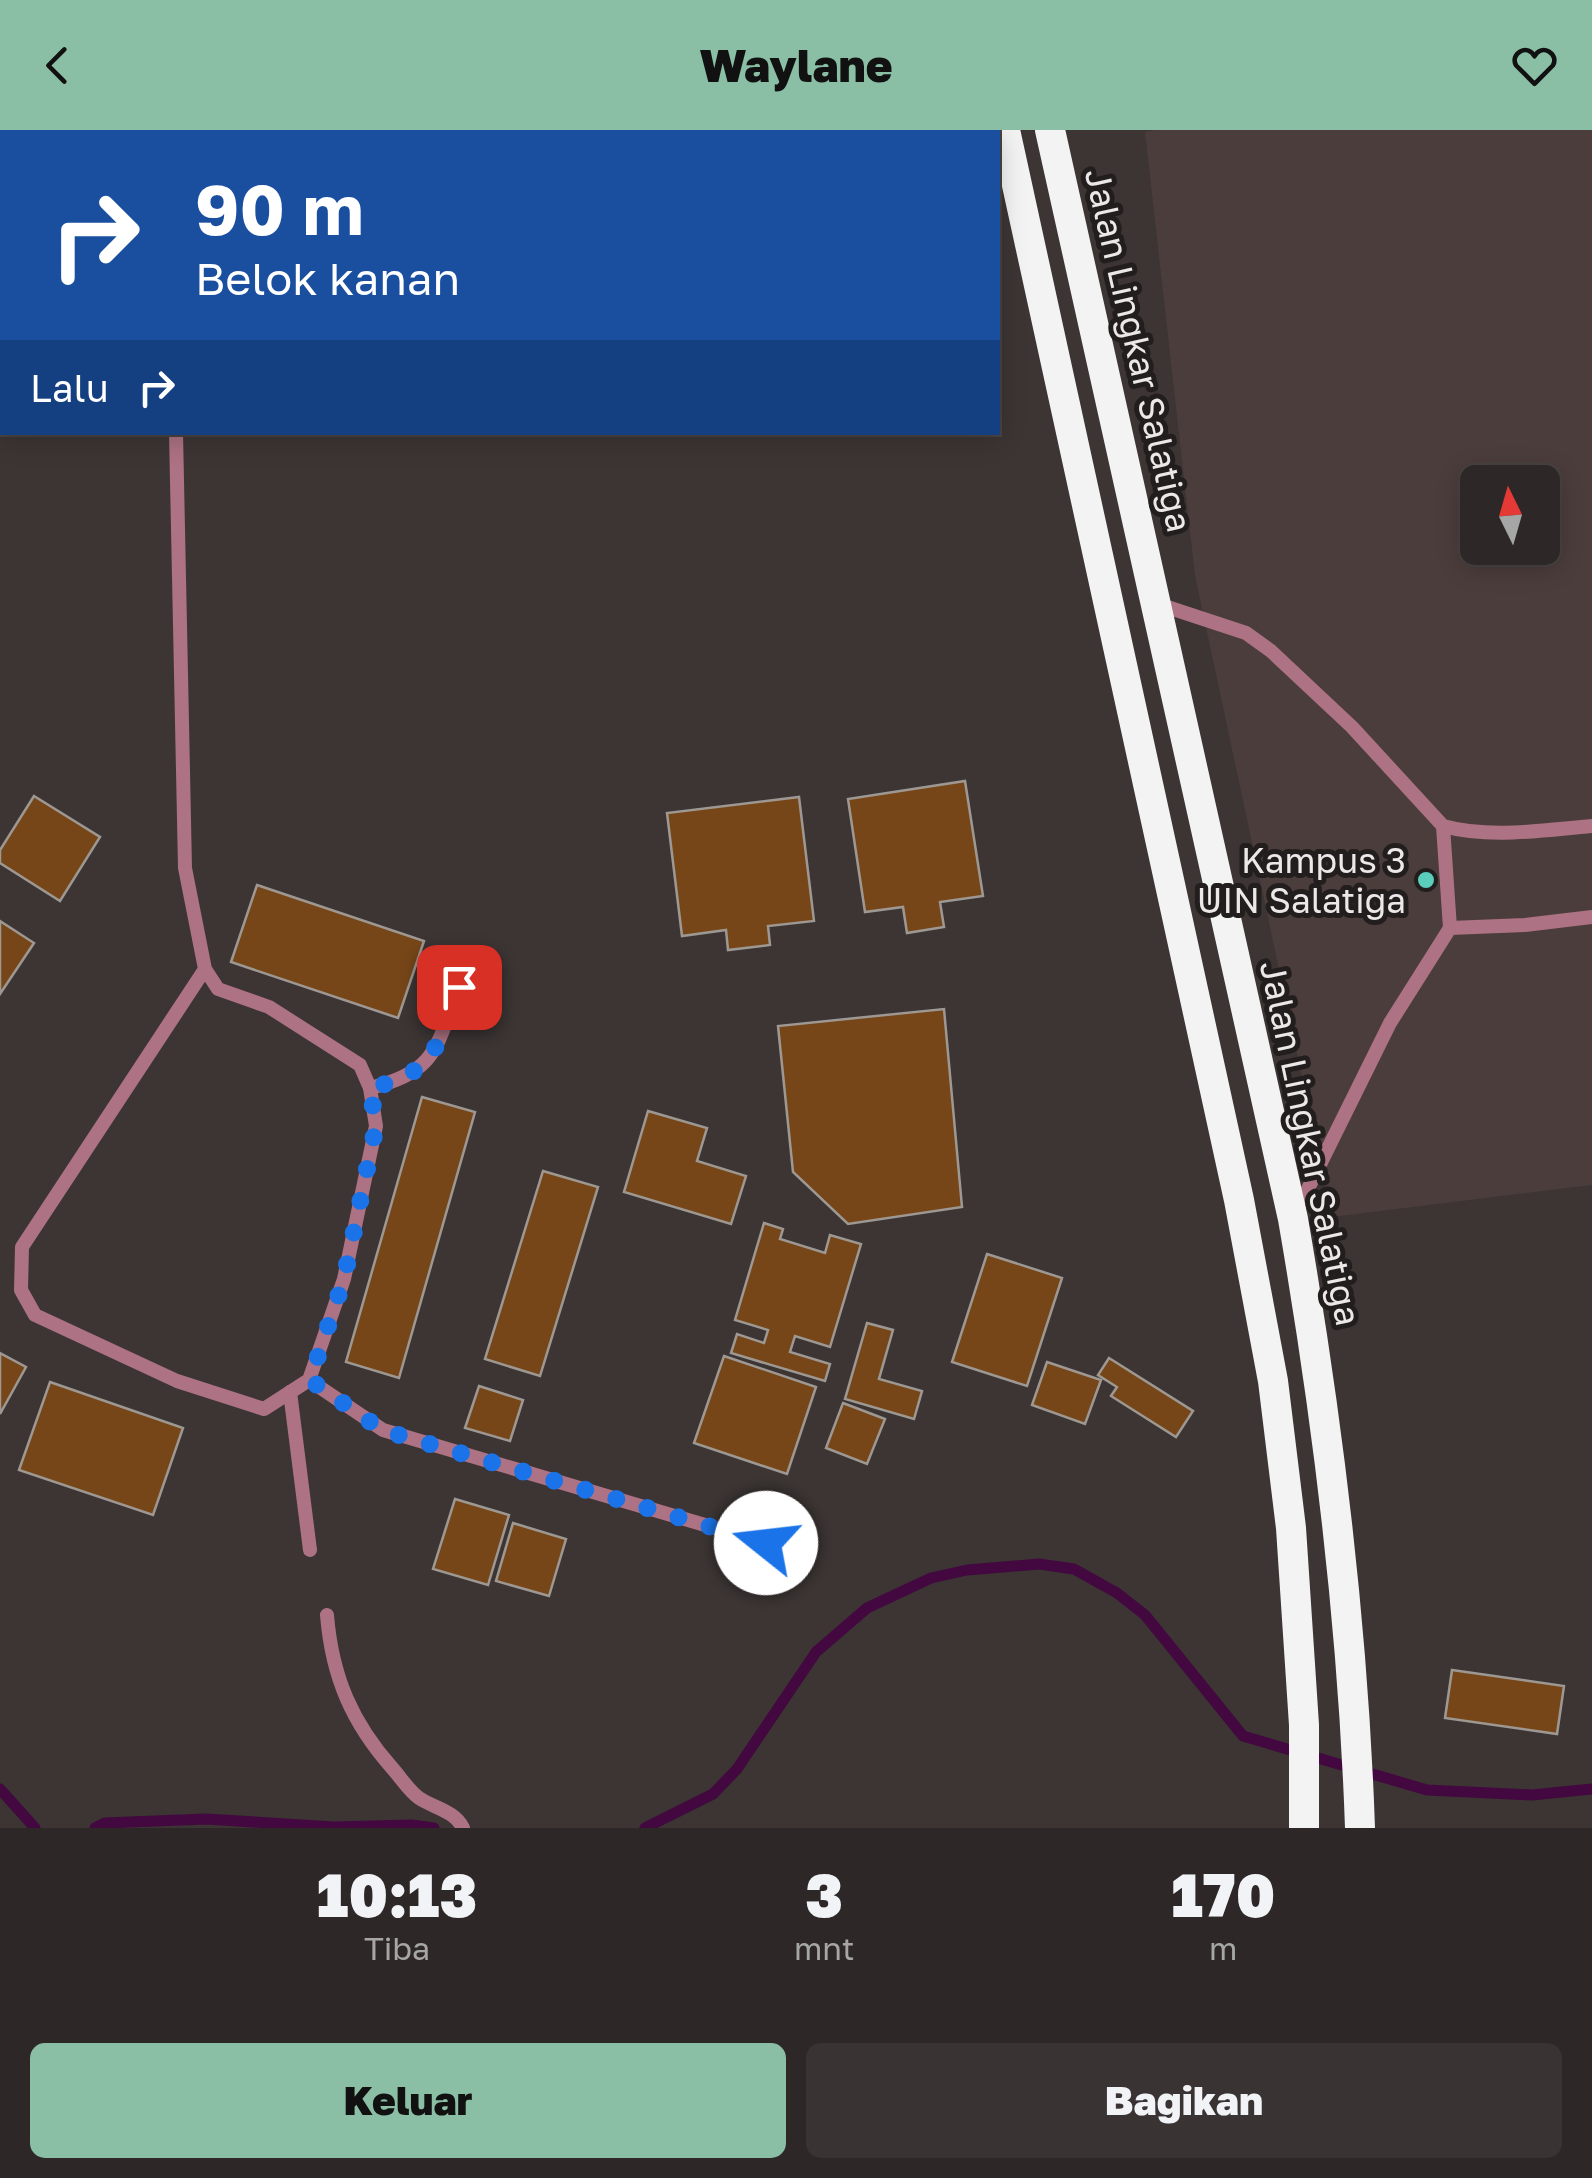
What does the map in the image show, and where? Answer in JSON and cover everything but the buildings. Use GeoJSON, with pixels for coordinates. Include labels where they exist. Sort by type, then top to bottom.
{"type":"FeatureCollection","features":[{"type":"Feature","properties":{"kind":"highway"},"geometry":{"type":"LineString","coordinates":[[1005,130],[1240,1200],[1273,1381],[1291,1528],[1304,1725],[1304,1828]]}},
{"type":"Feature","properties":{"kind":"highway","name":"Jalan Lingkar Salatiga"},"geometry":{"type":"LineString","coordinates":[[1050,130],[1293,1219],[1320,1374],[1357,1719],[1360,1828]]}},
{"type":"Feature","properties":{"kind":"lane"},"geometry":{"type":"LineString","coordinates":[[176,435],[186,868],[204,969],[218,989],[269,1007],[360,1065],[370,1088],[376,1126],[344,1279],[310,1380],[264,1408],[177,1381],[35,1315],[21,1290],[22,1247],[204,969]]}},
{"type":"Feature","properties":{"kind":"lane"},"geometry":{"type":"LineString","coordinates":[[1158,604],[1246,633],[1271,651],[1352,726],[1443,826],[1496,833],[1592,826]]}},
{"type":"Feature","properties":{"kind":"lane"},"geometry":{"type":"LineString","coordinates":[[1293,1219],[1390,1023],[1450,928],[1443,826]]}},
{"type":"Feature","properties":{"kind":"lane"},"geometry":{"type":"LineString","coordinates":[[1450,928],[1592,917]]}},
{"type":"Feature","properties":{"kind":"lane"},"geometry":{"type":"LineString","coordinates":[[370,1088],[396,1082],[427,1064],[459,987]]}},
{"type":"Feature","properties":{"kind":"lane"},"geometry":{"type":"LineString","coordinates":[[310,1380],[382,1430],[766,1543]]}},
{"type":"Feature","properties":{"kind":"lane"},"geometry":{"type":"LineString","coordinates":[[290,1392],[310,1550]]}},
{"type":"Feature","properties":{"kind":"lane"},"geometry":{"type":"LineString","coordinates":[[327,1615],[329,1641],[344,1698],[376,1751],[418,1797],[461,1824]]}},
{"type":"Feature","properties":{"kind":"shaded area","name":"Kampus 3 UIN Salatiga"},"geometry":{"type":"Polygon","coordinates":[[[1592,130],[1592,1185],[1332,1217],[1195,576],[1145,132],[1592,130]]]}},
{"type":"Feature","properties":{"kind":"waterway"},"geometry":{"type":"LineString","coordinates":[[645,1828],[713,1794],[737,1769],[816,1652],[867,1608],[931,1578],[967,1570],[1039,1564],[1074,1569],[1117,1593],[1145,1615],[1243,1736],[1427,1790],[1532,1795],[1592,1789]]}},
{"type":"Feature","properties":{"kind":"waterway"},"geometry":{"type":"LineString","coordinates":[[0,1789],[35,1828]]}},
{"type":"Feature","properties":{"kind":"waterway"},"geometry":{"type":"LineString","coordinates":[[95,1828],[105,1823],[206,1819],[434,1828]]}},
{"type":"Feature","properties":{"kind":"place","name":"Kampus 3 UIN Salatiga"},"geometry":{"type":"Point","coordinates":[1426,880]}},
{"type":"Feature","properties":{"kind":"route"},"geometry":{"type":"LineString","coordinates":[[459,987],[427,1064],[396,1082],[370,1088],[376,1126],[344,1279],[310,1380],[382,1430],[766,1543]]}}]}
